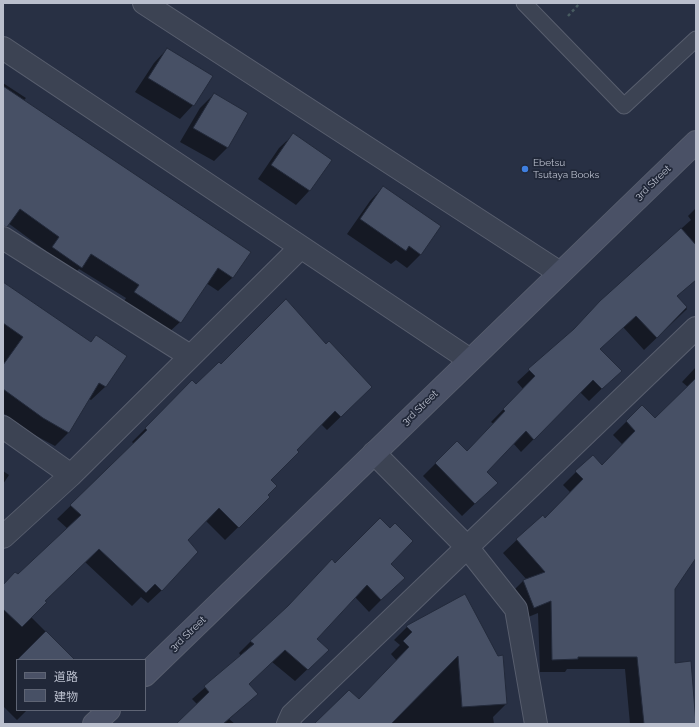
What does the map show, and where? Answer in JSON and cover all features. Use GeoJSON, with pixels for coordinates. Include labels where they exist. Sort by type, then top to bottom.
{"type":"FeatureCollection","features":[{"type":"Feature","properties":{"kind":"street"},"geometry":{"type":"LineString","coordinates":[[144,3],[560,273]]}},
{"type":"Feature","properties":{"kind":"street"},"geometry":{"type":"LineString","coordinates":[[3,48],[300,248],[470,360]]}},
{"type":"Feature","properties":{"kind":"street","name":"3rd Street"},"geometry":{"type":"LineString","coordinates":[[146,674],[696,142]]}},
{"type":"Feature","properties":{"kind":"street"},"geometry":{"type":"LineString","coordinates":[[3,238],[190,356]]}},
{"type":"Feature","properties":{"kind":"street"},"geometry":{"type":"LineString","coordinates":[[3,537],[71,475],[300,248]]}},
{"type":"Feature","properties":{"kind":"street"},"geometry":{"type":"LineString","coordinates":[[288,724],[292,715],[696,328]]}},
{"type":"Feature","properties":{"kind":"street"},"geometry":{"type":"LineString","coordinates":[[3,427],[71,475]]}},
{"type":"Feature","properties":{"kind":"street"},"geometry":{"type":"LineString","coordinates":[[374,453],[467,547],[516,609],[536,724]]}},
{"type":"Feature","properties":{"kind":"street"},"geometry":{"type":"LineString","coordinates":[[94,724],[108,711]]}},
{"type":"Feature","properties":{"kind":"lane"},"geometry":{"type":"LineString","coordinates":[[524,3],[624,106],[696,40]]}},
{"type":"Feature","properties":{"kind":"building"},"geometry":{"type":"Polygon","coordinates":[[[167,48],[213,76],[194,106],[148,78],[167,48]]]}},
{"type":"Feature","properties":{"kind":"building"},"geometry":{"type":"Polygon","coordinates":[[[3,86],[251,252],[233,278],[218,268],[181,323],[134,292],[139,285],[91,254],[82,268],[52,247],[59,237],[20,209],[7,227],[3,226],[3,86]]]}},
{"type":"Feature","properties":{"kind":"building"},"geometry":{"type":"Polygon","coordinates":[[[214,93],[248,113],[228,148],[193,128],[214,93]]]}},
{"type":"Feature","properties":{"kind":"building"},"geometry":{"type":"Polygon","coordinates":[[[293,133],[332,160],[310,191],[271,165],[293,133]]]}},
{"type":"Feature","properties":{"kind":"building"},"geometry":{"type":"Polygon","coordinates":[[[383,186],[441,226],[421,255],[409,246],[406,251],[360,219],[383,186]]]}},
{"type":"Feature","properties":{"kind":"building"},"geometry":{"type":"Polygon","coordinates":[[[681,228],[696,245],[696,280],[677,296],[687,307],[657,338],[636,316],[600,349],[622,371],[602,389],[593,380],[534,440],[526,431],[487,472],[498,483],[475,504],[435,463],[457,441],[467,451],[505,411],[503,409],[535,376],[528,369],[574,329],[600,301],[681,228]]]}},
{"type":"Feature","properties":{"kind":"building"},"geometry":{"type":"Polygon","coordinates":[[[3,282],[91,342],[96,335],[127,356],[106,387],[99,383],[69,433],[43,418],[3,389],[3,365],[23,337],[3,323],[3,282]]]}},
{"type":"Feature","properties":{"kind":"building"},"geometry":{"type":"Polygon","coordinates":[[[286,299],[326,344],[329,341],[372,387],[341,417],[335,411],[297,450],[299,452],[271,480],[277,486],[268,495],[270,497],[239,528],[219,508],[188,540],[198,552],[162,591],[155,584],[146,593],[99,549],[45,601],[47,602],[22,627],[3,609],[3,585],[15,572],[18,574],[81,515],[70,505],[147,430],[145,428],[192,380],[196,384],[219,362],[221,364],[286,299]]]}},
{"type":"Feature","properties":{"kind":"building"},"geometry":{"type":"Polygon","coordinates":[[[696,378],[696,558],[675,589],[675,663],[691,661],[696,724],[644,724],[637,657],[578,657],[578,659],[552,660],[551,601],[534,608],[523,580],[545,572],[516,539],[543,515],[545,518],[583,479],[575,471],[593,455],[602,465],[635,431],[626,421],[642,405],[655,418],[696,378]]]}},
{"type":"Feature","properties":{"kind":"building"},"geometry":{"type":"Polygon","coordinates":[[[380,518],[390,528],[395,523],[413,541],[391,564],[405,578],[381,600],[367,585],[317,639],[329,650],[308,670],[285,650],[249,684],[258,694],[223,724],[176,724],[209,692],[204,686],[254,644],[250,641],[288,606],[332,559],[335,563],[380,518]]]}},
{"type":"Feature","properties":{"kind":"building"},"geometry":{"type":"Polygon","coordinates":[[[465,594],[498,656],[503,655],[507,704],[462,707],[458,656],[391,724],[314,724],[349,690],[359,699],[409,647],[403,641],[412,632],[406,626],[465,594]]]}},
{"type":"Feature","properties":{"kind":"building"},"geometry":{"type":"Polygon","coordinates":[[[46,631],[74,659],[18,659],[46,631]]]}},
{"type":"Feature","properties":{"kind":"place","name":"Ebetsu Tsutaya Books"},"geometry":{"type":"Point","coordinates":[525,169]}}]}
